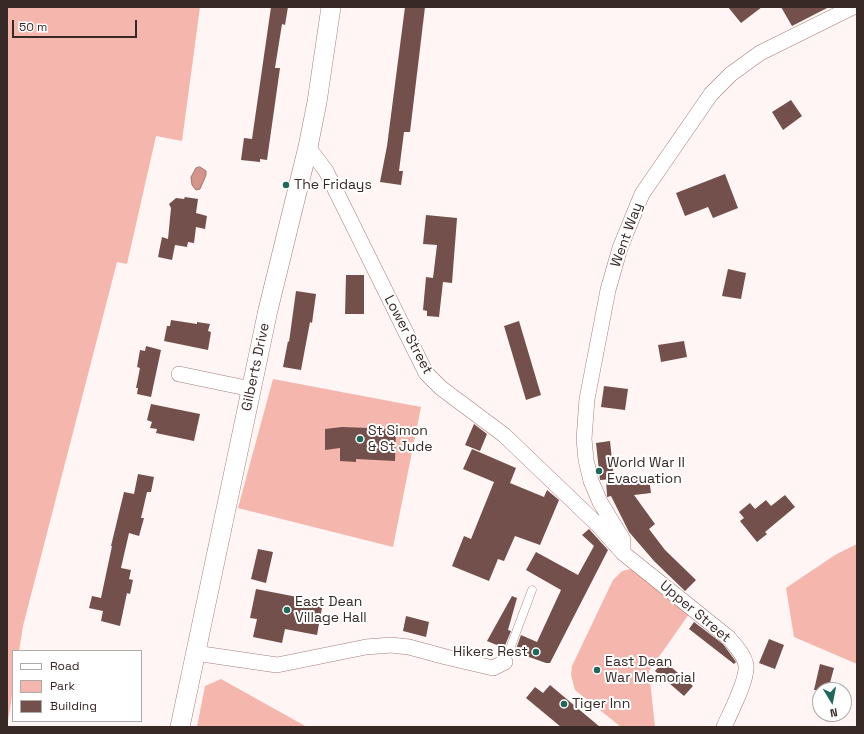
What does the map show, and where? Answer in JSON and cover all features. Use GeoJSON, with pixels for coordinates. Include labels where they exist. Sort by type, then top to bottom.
{"type":"FeatureCollection","features":[{"type":"Feature","properties":{"kind":"street","name":"Gilberts Drive"},"geometry":{"type":"LineString","coordinates":[[180,727],[251,388],[308,147],[317,102],[331,7]]}},
{"type":"Feature","properties":{"kind":"street","name":"Went Way"},"geometry":{"type":"LineString","coordinates":[[623,553],[623,540],[600,502],[591,481],[586,460],[584,439],[587,398],[608,290],[620,248],[642,194],[711,94],[731,74],[760,53],[852,7]]}},
{"type":"Feature","properties":{"kind":"street","name":"Lower Street"},"geometry":{"type":"LineString","coordinates":[[308,147],[326,171],[426,373],[441,388],[504,435],[598,525],[623,553]]}},
{"type":"Feature","properties":{"kind":"street"},"geometry":{"type":"LineString","coordinates":[[179,374],[251,388]]}},
{"type":"Feature","properties":{"kind":"street","name":"Upper Street"},"geometry":{"type":"LineString","coordinates":[[623,553],[729,638],[742,654],[746,665],[744,676],[724,727]]}},
{"type":"Feature","properties":{"kind":"street"},"geometry":{"type":"LineString","coordinates":[[196,653],[277,665],[366,647],[391,645],[409,647],[493,668],[505,662]]}},
{"type":"Feature","properties":{"kind":"lane"},"geometry":{"type":"LineString","coordinates":[[505,662],[532,590]]}},
{"type":"Feature","properties":{"kind":"green space"},"geometry":{"type":"Polygon","coordinates":[[[7,7],[200,7],[182,141],[156,136],[127,264],[117,262],[23,626],[19,650],[12,650],[12,696],[7,727],[7,7]]]}},
{"type":"Feature","properties":{"kind":"green space"},"geometry":{"type":"Polygon","coordinates":[[[273,379],[421,407],[393,547],[238,508],[273,379]]]}},
{"type":"Feature","properties":{"kind":"green space"},"geometry":{"type":"Polygon","coordinates":[[[857,544],[857,664],[794,637],[786,588],[835,555],[857,544]]]}},
{"type":"Feature","properties":{"kind":"green space"},"geometry":{"type":"Polygon","coordinates":[[[631,569],[689,614],[649,671],[655,727],[621,727],[575,690],[571,675],[572,666],[613,580],[622,571],[631,569]]]}},
{"type":"Feature","properties":{"kind":"green space"},"geometry":{"type":"Polygon","coordinates":[[[221,679],[307,727],[197,727],[205,686],[221,679]]]}},
{"type":"Feature","properties":{"kind":"shaded area"},"geometry":{"type":"Polygon","coordinates":[[[200,167],[206,171],[206,175],[200,189],[196,190],[192,185],[191,177],[196,168],[200,167]]]}},
{"type":"Feature","properties":{"kind":"building"},"geometry":{"type":"Polygon","coordinates":[[[271,7],[288,7],[285,25],[282,24],[275,68],[280,68],[267,160],[260,159],[260,162],[241,160],[244,138],[252,139],[271,7]]]}},
{"type":"Feature","properties":{"kind":"building"},"geometry":{"type":"Polygon","coordinates":[[[405,7],[425,7],[410,132],[404,132],[399,171],[403,171],[401,185],[380,182],[387,146],[405,7]]]}},
{"type":"Feature","properties":{"kind":"building"},"geometry":{"type":"Polygon","coordinates":[[[728,7],[762,7],[741,23],[728,7]]]}},
{"type":"Feature","properties":{"kind":"building"},"geometry":{"type":"Polygon","coordinates":[[[781,7],[829,7],[792,26],[781,7]]]}},
{"type":"Feature","properties":{"kind":"building"},"geometry":{"type":"Polygon","coordinates":[[[791,100],[802,116],[783,130],[772,112],[791,100]]]}},
{"type":"Feature","properties":{"kind":"building"},"geometry":{"type":"Polygon","coordinates":[[[725,174],[738,208],[713,218],[708,207],[685,216],[676,193],[725,174]]]}},
{"type":"Feature","properties":{"kind":"building"},"geometry":{"type":"Polygon","coordinates":[[[185,197],[198,199],[196,213],[207,216],[205,229],[196,227],[194,243],[188,242],[187,247],[175,245],[172,260],[158,257],[162,237],[168,239],[171,208],[169,204],[176,198],[184,199],[185,197]]]}},
{"type":"Feature","properties":{"kind":"building"},"geometry":{"type":"Polygon","coordinates":[[[426,215],[457,218],[452,283],[443,282],[439,317],[427,316],[427,311],[423,310],[426,277],[433,278],[437,245],[423,244],[426,215]]]}},
{"type":"Feature","properties":{"kind":"building"},"geometry":{"type":"Polygon","coordinates":[[[728,269],[746,273],[741,299],[722,296],[728,269]]]}},
{"type":"Feature","properties":{"kind":"building"},"geometry":{"type":"Polygon","coordinates":[[[346,275],[364,275],[364,314],[345,314],[346,275]]]}},
{"type":"Feature","properties":{"kind":"building"},"geometry":{"type":"Polygon","coordinates":[[[296,291],[316,294],[312,323],[310,322],[301,370],[283,367],[288,341],[289,342],[296,291]]]}},
{"type":"Feature","properties":{"kind":"building"},"geometry":{"type":"Polygon","coordinates":[[[171,320],[197,324],[197,322],[210,324],[208,331],[211,332],[208,350],[164,341],[167,326],[170,326],[171,320]]]}},
{"type":"Feature","properties":{"kind":"building"},"geometry":{"type":"Polygon","coordinates":[[[519,321],[541,395],[526,400],[504,326],[519,321]]]}},
{"type":"Feature","properties":{"kind":"building"},"geometry":{"type":"Polygon","coordinates":[[[684,341],[687,357],[661,362],[658,345],[684,341]]]}},
{"type":"Feature","properties":{"kind":"building"},"geometry":{"type":"Polygon","coordinates":[[[146,346],[161,350],[151,397],[137,394],[138,388],[136,388],[140,368],[137,367],[140,350],[145,351],[146,346]]]}},
{"type":"Feature","properties":{"kind":"building"},"geometry":{"type":"Polygon","coordinates":[[[604,386],[628,389],[625,410],[601,407],[604,386]]]}},
{"type":"Feature","properties":{"kind":"building"},"geometry":{"type":"Polygon","coordinates":[[[151,404],[200,414],[194,441],[156,433],[157,429],[150,428],[152,422],[147,420],[151,404]]]}},
{"type":"Feature","properties":{"kind":"building"},"geometry":{"type":"Polygon","coordinates":[[[474,424],[487,434],[480,451],[465,445],[474,424]]]}},
{"type":"Feature","properties":{"kind":"building","name":"St Simon & St Jude"},"geometry":{"type":"Polygon","coordinates":[[[342,427],[396,429],[395,461],[356,459],[356,462],[340,461],[340,448],[325,450],[325,429],[342,427]]]}},
{"type":"Feature","properties":{"kind":"building"},"geometry":{"type":"Polygon","coordinates":[[[610,441],[614,479],[600,480],[596,443],[610,441]]]}},
{"type":"Feature","properties":{"kind":"building"},"geometry":{"type":"Polygon","coordinates":[[[472,449],[516,468],[510,483],[544,497],[547,490],[559,500],[540,545],[515,536],[504,561],[498,559],[489,581],[452,566],[464,536],[471,539],[494,482],[463,469],[472,449]]]}},
{"type":"Feature","properties":{"kind":"building"},"geometry":{"type":"Polygon","coordinates":[[[138,474],[154,477],[151,492],[147,492],[141,518],[144,518],[139,536],[129,533],[121,568],[131,570],[129,579],[133,580],[130,594],[127,593],[120,626],[101,621],[103,611],[89,608],[92,596],[101,598],[111,546],[124,492],[134,494],[138,474]]]}},
{"type":"Feature","properties":{"kind":"building"},"geometry":{"type":"Polygon","coordinates":[[[649,478],[651,493],[634,495],[655,524],[649,529],[665,550],[696,580],[685,591],[654,561],[629,532],[611,496],[607,497],[606,481],[649,478]]]}},
{"type":"Feature","properties":{"kind":"building"},"geometry":{"type":"Polygon","coordinates":[[[785,495],[795,507],[765,532],[767,534],[757,542],[740,521],[744,518],[739,512],[750,503],[755,509],[766,500],[771,506],[785,495]]]}},
{"type":"Feature","properties":{"kind":"building"},"geometry":{"type":"Polygon","coordinates":[[[589,529],[608,550],[550,663],[515,652],[521,635],[537,642],[561,590],[526,570],[536,552],[578,575],[594,546],[582,535],[589,529]]]}},
{"type":"Feature","properties":{"kind":"building"},"geometry":{"type":"Polygon","coordinates":[[[258,549],[273,552],[266,583],[251,579],[258,549]]]}},
{"type":"Feature","properties":{"kind":"building","name":"East Dean Village Hall"},"geometry":{"type":"Polygon","coordinates":[[[256,589],[323,602],[317,635],[285,629],[282,643],[253,637],[257,619],[250,618],[256,589]]]}},
{"type":"Feature","properties":{"kind":"building"},"geometry":{"type":"Polygon","coordinates":[[[512,596],[517,598],[508,630],[511,631],[504,648],[487,641],[512,596]]]}},
{"type":"Feature","properties":{"kind":"building"},"geometry":{"type":"Polygon","coordinates":[[[406,616],[429,622],[426,637],[403,631],[406,616]]]}},
{"type":"Feature","properties":{"kind":"building"},"geometry":{"type":"Polygon","coordinates":[[[694,622],[723,644],[736,662],[734,664],[689,629],[694,622]]]}},
{"type":"Feature","properties":{"kind":"building"},"geometry":{"type":"Polygon","coordinates":[[[769,639],[784,645],[775,669],[759,663],[769,639]]]}},
{"type":"Feature","properties":{"kind":"building"},"geometry":{"type":"Polygon","coordinates":[[[664,661],[693,686],[684,696],[655,671],[664,661]]]}},
{"type":"Feature","properties":{"kind":"building"},"geometry":{"type":"Polygon","coordinates":[[[820,664],[834,668],[830,682],[816,682],[820,664]]]}},
{"type":"Feature","properties":{"kind":"building"},"geometry":{"type":"Polygon","coordinates":[[[550,685],[600,727],[561,727],[526,698],[535,687],[543,693],[550,685]]]}},
{"type":"Feature","properties":{"kind":"place","name":"The Fridays"},"geometry":{"type":"Point","coordinates":[286,185]}},
{"type":"Feature","properties":{"kind":"place","name":"St Simon & St Jude"},"geometry":{"type":"Point","coordinates":[360,439]}},
{"type":"Feature","properties":{"kind":"place","name":"World War II Evacuation"},"geometry":{"type":"Point","coordinates":[599,471]}},
{"type":"Feature","properties":{"kind":"place","name":"East Dean Village Hall"},"geometry":{"type":"Point","coordinates":[287,610]}},
{"type":"Feature","properties":{"kind":"place","name":"Hikers Rest"},"geometry":{"type":"Point","coordinates":[536,652]}},
{"type":"Feature","properties":{"kind":"place","name":"East Dean War Memorial"},"geometry":{"type":"Point","coordinates":[597,670]}},
{"type":"Feature","properties":{"kind":"place","name":"Tiger Inn"},"geometry":{"type":"Point","coordinates":[564,704]}}]}
